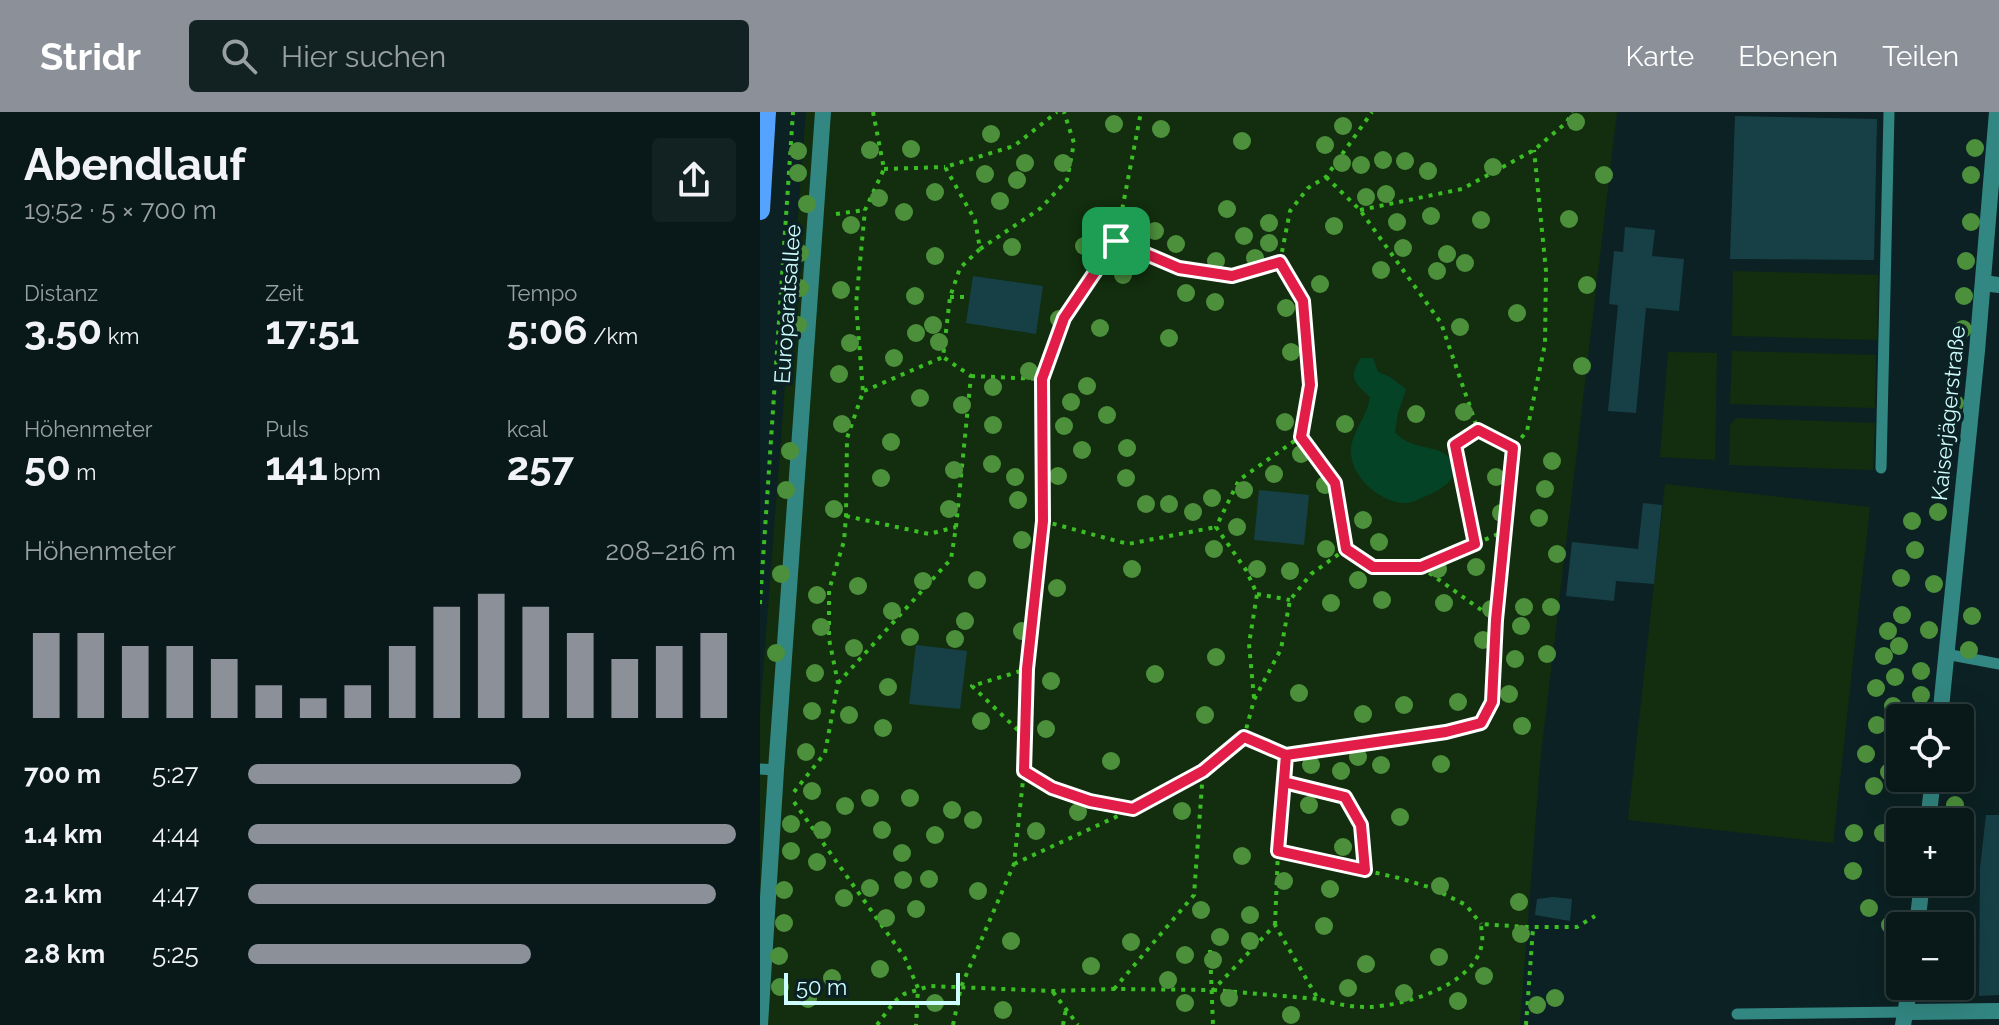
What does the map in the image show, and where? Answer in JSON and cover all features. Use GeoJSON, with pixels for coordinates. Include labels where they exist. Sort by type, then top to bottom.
{"type":"FeatureCollection","features":[{"type":"Feature","properties":{"kind":"main road"},"geometry":{"type":"LineString","coordinates":[[760,210],[766,112]]}},
{"type":"Feature","properties":{"kind":"street","name":"Europaratsallee"},"geometry":{"type":"LineString","coordinates":[[760,1025],[768,770],[823,112]]}},
{"type":"Feature","properties":{"kind":"street","name":"Kaiserjägerstraße"},"geometry":{"type":"LineString","coordinates":[[1941,704],[1991,284],[1997,112]]}},
{"type":"Feature","properties":{"kind":"street"},"geometry":{"type":"LineString","coordinates":[[1904,1018],[1999,1011]]}},
{"type":"Feature","properties":{"kind":"lane"},"geometry":{"type":"LineString","coordinates":[[1881,468],[1889,112]]}},
{"type":"Feature","properties":{"kind":"lane"},"geometry":{"type":"LineString","coordinates":[[1946,654],[1999,664]]}},
{"type":"Feature","properties":{"kind":"lane"},"geometry":{"type":"LineString","coordinates":[[1737,1014],[1904,1018]]}},
{"type":"Feature","properties":{"kind":"path"},"geometry":{"type":"LineString","coordinates":[[760,604],[793,112]]}},
{"type":"Feature","properties":{"kind":"path"},"geometry":{"type":"LineString","coordinates":[[873,112],[884,169],[865,210],[856,304],[863,392],[847,438],[844,541],[829,590],[829,639],[838,683],[825,753],[790,797],[905,958],[918,988],[916,1025]]}},
{"type":"Feature","properties":{"kind":"path"},"geometry":{"type":"LineString","coordinates":[[884,169],[945,167],[1014,146],[1057,112]]}},
{"type":"Feature","properties":{"kind":"path"},"geometry":{"type":"LineString","coordinates":[[943,357],[950,297],[960,268],[980,249],[1041,208],[1067,180],[1074,143],[1064,112]]}},
{"type":"Feature","properties":{"kind":"path"},"geometry":{"type":"LineString","coordinates":[[953,1025],[961,987],[1014,864],[1024,771],[1027,669],[1043,521],[1042,379],[1064,318],[1116,241],[1141,112]]}},
{"type":"Feature","properties":{"kind":"path"},"geometry":{"type":"LineString","coordinates":[[1216,527],[1239,480],[1301,437],[1310,385],[1303,301],[1280,262],[1290,211],[1308,188],[1326,177],[1372,112]]}},
{"type":"Feature","properties":{"kind":"path"},"geometry":{"type":"LineString","coordinates":[[1360,210],[1462,189],[1534,150],[1567,122],[1572,112]]}},
{"type":"Feature","properties":{"kind":"path"},"geometry":{"type":"LineString","coordinates":[[1244,737],[1286,755],[1446,732],[1481,723],[1492,702],[1496,620],[1513,448],[1527,431],[1545,344],[1546,271],[1534,150]]}},
{"type":"Feature","properties":{"kind":"path"},"geometry":{"type":"LineString","coordinates":[[945,167],[975,220],[980,249]]}},
{"type":"Feature","properties":{"kind":"path"},"geometry":{"type":"LineString","coordinates":[[1326,177],[1360,210],[1441,323],[1478,430],[1513,448]]}},
{"type":"Feature","properties":{"kind":"path"},"geometry":{"type":"LineString","coordinates":[[1116,241],[1179,268],[1232,276],[1280,262]]}},
{"type":"Feature","properties":{"kind":"path"},"geometry":{"type":"LineString","coordinates":[[950,297],[970,297]]}},
{"type":"Feature","properties":{"kind":"path"},"geometry":{"type":"LineString","coordinates":[[863,392],[943,357]]}},
{"type":"Feature","properties":{"kind":"path"},"geometry":{"type":"LineString","coordinates":[[943,357],[971,376],[1042,379]]}},
{"type":"Feature","properties":{"kind":"path"},"geometry":{"type":"LineString","coordinates":[[838,683],[951,559],[971,376]]}},
{"type":"Feature","properties":{"kind":"path"},"geometry":{"type":"LineString","coordinates":[[1475,544],[1455,445],[1478,430]]}},
{"type":"Feature","properties":{"kind":"path"},"geometry":{"type":"LineString","coordinates":[[1301,437],[1335,483],[1346,549],[1373,567],[1421,567],[1504,532]]}},
{"type":"Feature","properties":{"kind":"path"},"geometry":{"type":"LineString","coordinates":[[846,516],[929,534],[956,527]]}},
{"type":"Feature","properties":{"kind":"path"},"geometry":{"type":"LineString","coordinates":[[1043,521],[1128,544],[1216,527]]}},
{"type":"Feature","properties":{"kind":"path"},"geometry":{"type":"LineString","coordinates":[[1216,527],[1246,570],[1257,594],[1249,644],[1254,700]]}},
{"type":"Feature","properties":{"kind":"path"},"geometry":{"type":"LineString","coordinates":[[1014,864],[1133,809],[1203,771],[1244,737],[1254,700],[1281,649],[1290,600],[1311,574],[1346,549]]}},
{"type":"Feature","properties":{"kind":"path"},"geometry":{"type":"LineString","coordinates":[[1421,567],[1496,620]]}},
{"type":"Feature","properties":{"kind":"path"},"geometry":{"type":"LineString","coordinates":[[1257,594],[1290,600]]}},
{"type":"Feature","properties":{"kind":"path"},"geometry":{"type":"LineString","coordinates":[[1025,737],[972,686],[1027,669]]}},
{"type":"Feature","properties":{"kind":"path"},"geometry":{"type":"LineString","coordinates":[[1286,755],[1275,925],[1318,999]]}},
{"type":"Feature","properties":{"kind":"path"},"geometry":{"type":"LineString","coordinates":[[1024,771],[1052,788],[1090,801],[1133,809]]}},
{"type":"Feature","properties":{"kind":"path"},"geometry":{"type":"LineString","coordinates":[[1114,989],[1194,895],[1203,771]]}},
{"type":"Feature","properties":{"kind":"path"},"geometry":{"type":"LineString","coordinates":[[1284,782],[1345,797],[1361,825],[1365,870]]}},
{"type":"Feature","properties":{"kind":"path"},"geometry":{"type":"LineString","coordinates":[[877,1025],[904,994],[930,986],[1052,991],[1213,990],[1318,999],[1353,1006],[1390,1004],[1453,982],[1476,958],[1482,942],[1481,924],[1466,905],[1432,888],[1399,878],[1278,851]]}},
{"type":"Feature","properties":{"kind":"path"},"geometry":{"type":"LineString","coordinates":[[1481,924],[1577,927],[1595,916]]}},
{"type":"Feature","properties":{"kind":"path"},"geometry":{"type":"LineString","coordinates":[[1213,990],[1275,925]]}},
{"type":"Feature","properties":{"kind":"path"},"geometry":{"type":"LineString","coordinates":[[1526,1025],[1533,928]]}},
{"type":"Feature","properties":{"kind":"path"},"geometry":{"type":"LineString","coordinates":[[1210,950],[1213,1025]]}},
{"type":"Feature","properties":{"kind":"path"},"geometry":{"type":"LineString","coordinates":[[1052,991],[1078,1025]]}},
{"type":"Feature","properties":{"kind":"path"},"geometry":{"type":"LineString","coordinates":[[1063,1025],[1066,1009]]}},
{"type":"Feature","properties":{"kind":"shaded area"},"geometry":{"type":"Polygon","coordinates":[[[806,112],[1617,112],[1540,763],[1520,1025],[760,1025],[760,712],[806,112]]]}},
{"type":"Feature","properties":{"kind":"shaded area"},"geometry":{"type":"Polygon","coordinates":[[[1733,271],[1878,275],[1877,340],[1732,336],[1733,271]]]}},
{"type":"Feature","properties":{"kind":"shaded area"},"geometry":{"type":"Polygon","coordinates":[[[1732,351],[1876,355],[1875,408],[1730,404],[1732,351]]]}},
{"type":"Feature","properties":{"kind":"shaded area"},"geometry":{"type":"Polygon","coordinates":[[[1668,352],[1717,353],[1715,460],[1660,457],[1668,352]]]}},
{"type":"Feature","properties":{"kind":"shaded area"},"geometry":{"type":"Polygon","coordinates":[[[1361,358],[1373,358],[1378,372],[1406,389],[1395,432],[1408,442],[1444,454],[1453,465],[1452,478],[1437,491],[1411,502],[1397,502],[1379,495],[1357,472],[1351,447],[1370,397],[1354,376],[1361,358]]]}},
{"type":"Feature","properties":{"kind":"shaded area"},"geometry":{"type":"Polygon","coordinates":[[[1736,418],[1875,423],[1873,470],[1729,465],[1730,425],[1736,418]]]}},
{"type":"Feature","properties":{"kind":"shaded area"},"geometry":{"type":"Polygon","coordinates":[[[1665,484],[1870,507],[1833,843],[1628,820],[1665,484]]]}},
{"type":"Feature","properties":{"kind":"building"},"geometry":{"type":"Polygon","coordinates":[[[1735,116],[1877,119],[1874,260],[1730,259],[1735,116]]]}},
{"type":"Feature","properties":{"kind":"building"},"geometry":{"type":"Polygon","coordinates":[[[1625,227],[1655,230],[1652,256],[1684,259],[1679,311],[1646,308],[1636,413],[1608,411],[1618,305],[1609,304],[1614,251],[1623,252],[1625,227]]]}},
{"type":"Feature","properties":{"kind":"building"},"geometry":{"type":"Polygon","coordinates":[[[973,276],[1043,286],[1036,334],[966,323],[973,276]]]}},
{"type":"Feature","properties":{"kind":"building"},"geometry":{"type":"Polygon","coordinates":[[[1259,490],[1309,495],[1304,545],[1254,540],[1259,490]]]}},
{"type":"Feature","properties":{"kind":"building"},"geometry":{"type":"Polygon","coordinates":[[[1643,503],[1662,505],[1654,584],[1616,581],[1614,601],[1566,596],[1572,542],[1638,549],[1643,503]]]}},
{"type":"Feature","properties":{"kind":"building"},"geometry":{"type":"Polygon","coordinates":[[[916,645],[967,651],[960,709],[909,704],[916,645]]]}},
{"type":"Feature","properties":{"kind":"building"},"geometry":{"type":"Polygon","coordinates":[[[1986,815],[1999,815],[1999,995],[1979,996],[1980,868],[1986,815]]]}},
{"type":"Feature","properties":{"kind":"building"},"geometry":{"type":"Polygon","coordinates":[[[1537,899],[1572,899],[1570,921],[1535,915],[1537,899]]]}},
{"type":"Feature","properties":{"kind":"route"},"geometry":{"type":"LineString","coordinates":[[1116,241],[1064,318],[1042,379],[1043,521],[1027,669],[1024,771],[1052,788],[1090,801],[1133,809],[1203,771],[1244,737],[1286,755],[1284,782],[1345,797],[1361,825],[1365,870],[1278,851],[1286,755],[1446,732],[1481,723],[1492,702],[1496,620],[1513,448],[1478,430],[1455,445],[1475,544],[1421,567],[1373,567],[1346,549],[1335,483],[1301,437],[1310,385],[1303,301],[1280,262],[1232,276],[1179,268],[1116,241]]}}]}
